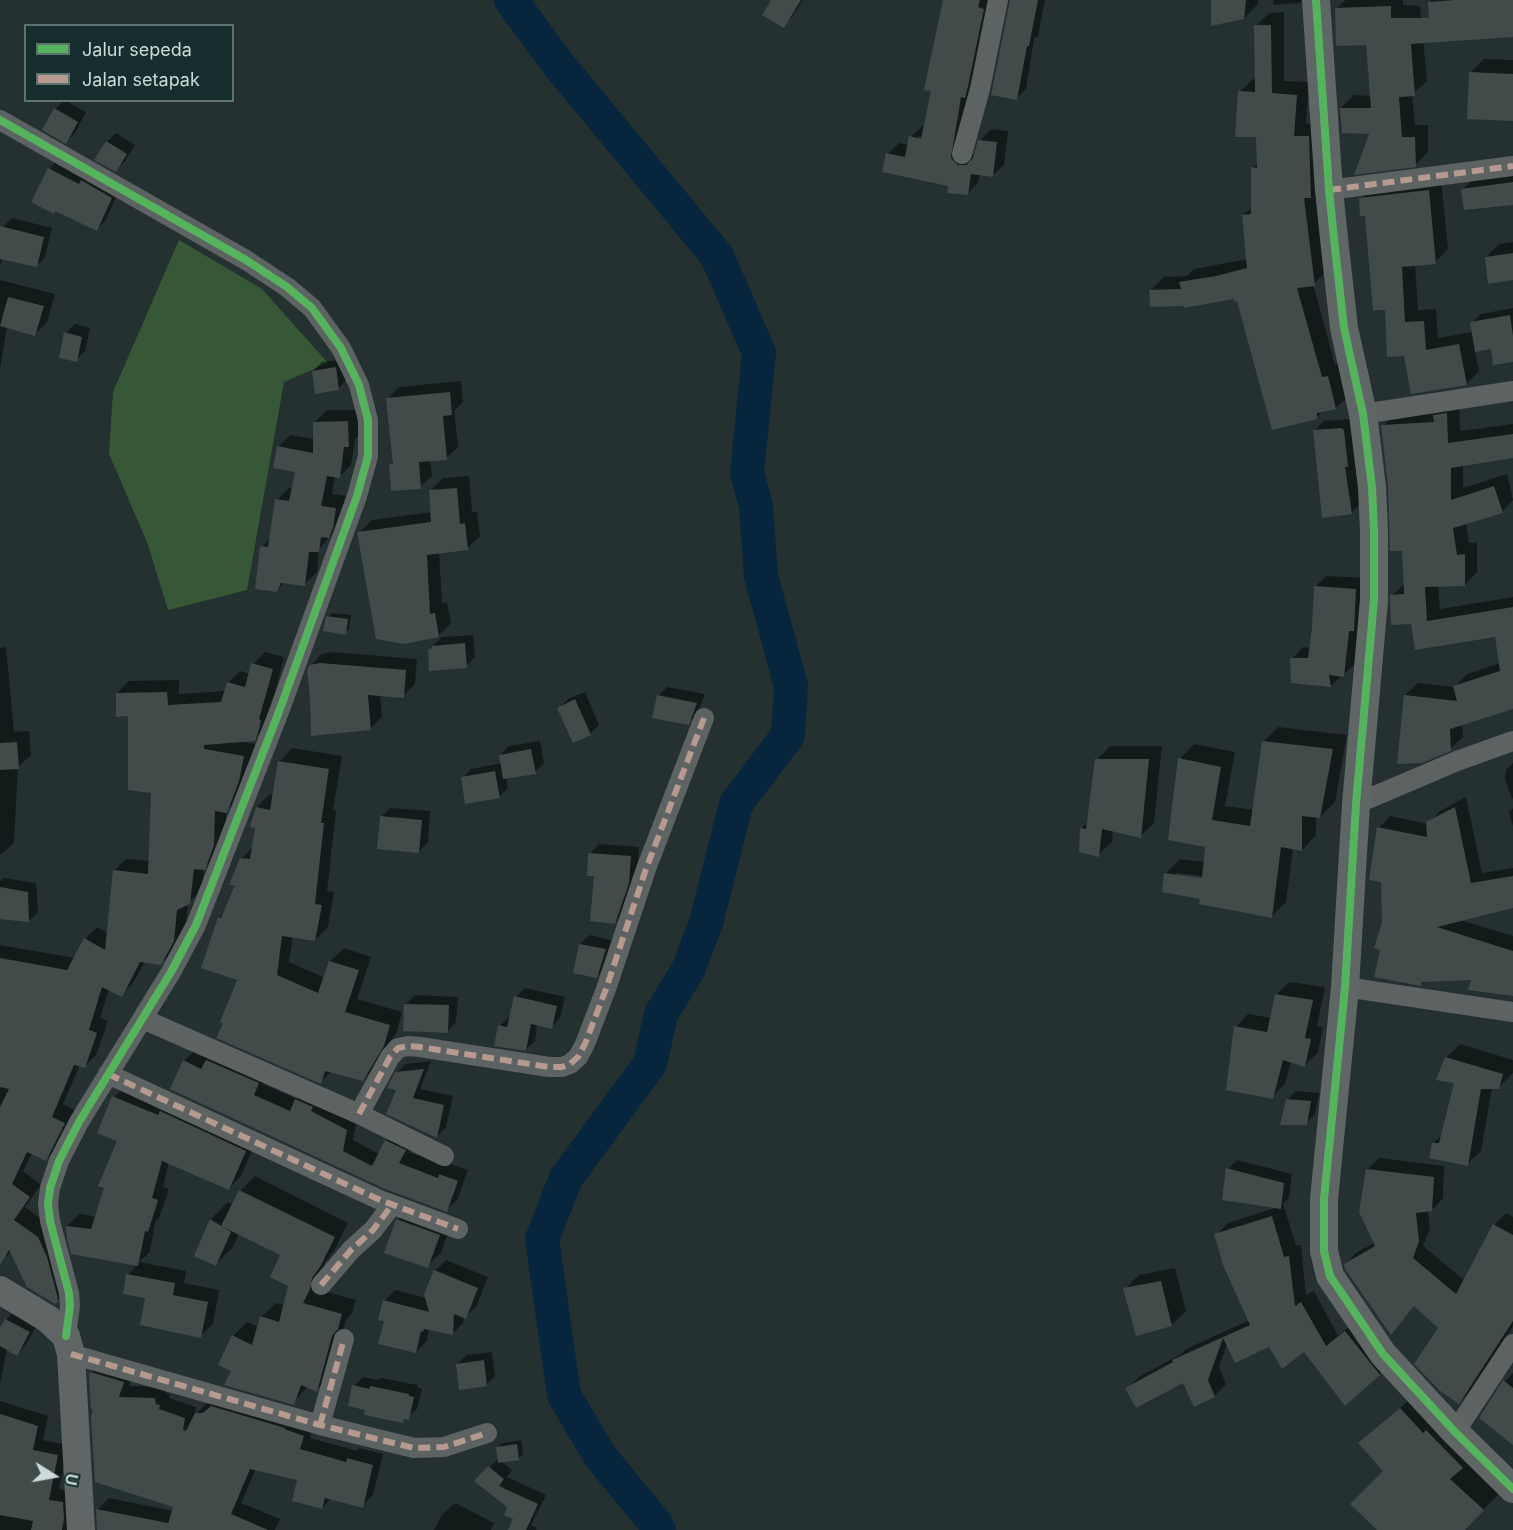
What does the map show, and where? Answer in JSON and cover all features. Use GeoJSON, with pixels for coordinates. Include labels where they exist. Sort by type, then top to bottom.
{"type":"FeatureCollection","features":[{"type":"Feature","properties":{"kind":"street"},"geometry":{"type":"LineString","coordinates":[[962,154],[980,89],[998,0]]}},
{"type":"Feature","properties":{"kind":"street"},"geometry":{"type":"LineString","coordinates":[[1317,0],[1329,190],[1344,328],[1363,414],[1372,487],[1374,531],[1374,600],[1356,804],[1344,987],[1324,1199],[1324,1251],[1329,1276],[1383,1354],[1455,1432],[1513,1489]]}},
{"type":"Feature","properties":{"kind":"street"},"geometry":{"type":"LineString","coordinates":[[0,120],[246,260],[288,287],[312,308],[341,348],[359,385],[368,420],[368,456],[357,496],[280,709],[196,926],[143,1019],[79,1122],[59,1161],[50,1188],[48,1204],[50,1221],[69,1293],[68,1345],[81,1530]]}},
{"type":"Feature","properties":{"kind":"street"},"geometry":{"type":"LineString","coordinates":[[1329,190],[1513,166]]}},
{"type":"Feature","properties":{"kind":"street"},"geometry":{"type":"LineString","coordinates":[[1363,414],[1513,391]]}},
{"type":"Feature","properties":{"kind":"street"},"geometry":{"type":"LineString","coordinates":[[359,1114],[390,1056],[398,1048],[420,1047],[549,1067],[562,1067],[578,1057],[606,989],[646,869],[704,718]]}},
{"type":"Feature","properties":{"kind":"street"},"geometry":{"type":"LineString","coordinates":[[1356,804],[1457,761],[1513,741]]}},
{"type":"Feature","properties":{"kind":"street"},"geometry":{"type":"LineString","coordinates":[[1344,987],[1513,1012]]}},
{"type":"Feature","properties":{"kind":"street"},"geometry":{"type":"LineString","coordinates":[[143,1019],[359,1114],[444,1156]]}},
{"type":"Feature","properties":{"kind":"street"},"geometry":{"type":"LineString","coordinates":[[108,1074],[392,1205],[458,1229]]}},
{"type":"Feature","properties":{"kind":"street"},"geometry":{"type":"LineString","coordinates":[[321,1285],[351,1250],[373,1230],[392,1205]]}},
{"type":"Feature","properties":{"kind":"street"},"geometry":{"type":"LineString","coordinates":[[0,1290],[48,1319],[68,1345],[320,1425],[414,1448],[444,1447],[487,1433]]}},
{"type":"Feature","properties":{"kind":"street"},"geometry":{"type":"LineString","coordinates":[[320,1425],[344,1339]]}},
{"type":"Feature","properties":{"kind":"street"},"geometry":{"type":"LineString","coordinates":[[1455,1432],[1513,1344]]}},
{"type":"Feature","properties":{"kind":"green space"},"geometry":{"type":"Polygon","coordinates":[[[179,240],[262,289],[328,363],[284,382],[247,590],[168,610],[147,542],[109,454],[113,392],[179,240]]]}},
{"type":"Feature","properties":{"kind":"building"},"geometry":{"type":"Polygon","coordinates":[[[771,0],[801,0],[784,28],[762,15],[771,0]]]}},
{"type":"Feature","properties":{"kind":"building"},"geometry":{"type":"Polygon","coordinates":[[[943,0],[980,0],[978,7],[984,9],[965,98],[961,97],[951,158],[958,165],[966,165],[973,158],[978,140],[997,142],[993,177],[971,174],[968,195],[947,193],[948,186],[882,172],[886,153],[905,157],[909,136],[921,139],[931,91],[924,90],[943,0]]]}},
{"type":"Feature","properties":{"kind":"building"},"geometry":{"type":"Polygon","coordinates":[[[1010,0],[1038,0],[1017,100],[991,95],[1010,0]]]}},
{"type":"Feature","properties":{"kind":"building"},"geometry":{"type":"Polygon","coordinates":[[[1211,0],[1246,0],[1244,19],[1211,26],[1211,0]]]}},
{"type":"Feature","properties":{"kind":"building"},"geometry":{"type":"Polygon","coordinates":[[[1513,0],[1513,37],[1411,44],[1415,96],[1399,97],[1402,137],[1415,137],[1416,167],[1354,175],[1369,134],[1342,133],[1340,108],[1371,108],[1366,45],[1336,46],[1335,8],[1391,6],[1391,18],[1429,18],[1428,2],[1513,0]]]}},
{"type":"Feature","properties":{"kind":"building"},"geometry":{"type":"Polygon","coordinates":[[[1254,25],[1271,25],[1272,93],[1297,95],[1294,136],[1309,136],[1311,198],[1304,198],[1315,286],[1297,288],[1322,377],[1328,376],[1336,409],[1317,413],[1317,419],[1272,430],[1237,301],[1234,302],[1234,299],[1184,308],[1184,306],[1150,307],[1149,290],[1181,289],[1179,282],[1247,268],[1242,215],[1251,214],[1251,167],[1257,168],[1256,137],[1235,137],[1238,91],[1255,92],[1254,25]]]}},
{"type":"Feature","properties":{"kind":"building"},"geometry":{"type":"Polygon","coordinates":[[[1469,72],[1513,74],[1513,121],[1467,119],[1469,72]]]}},
{"type":"Feature","properties":{"kind":"building"},"geometry":{"type":"Polygon","coordinates":[[[54,108],[78,122],[66,144],[42,130],[54,108]]]}},
{"type":"Feature","properties":{"kind":"building"},"geometry":{"type":"Polygon","coordinates":[[[106,141],[127,154],[116,172],[94,160],[106,141]]]}},
{"type":"Feature","properties":{"kind":"building"},"geometry":{"type":"Polygon","coordinates":[[[48,168],[79,184],[81,180],[112,198],[97,231],[31,202],[48,168]]]}},
{"type":"Feature","properties":{"kind":"building"},"geometry":{"type":"Polygon","coordinates":[[[1513,182],[1513,205],[1464,210],[1461,189],[1513,182]]]}},
{"type":"Feature","properties":{"kind":"building"},"geometry":{"type":"Polygon","coordinates":[[[1429,190],[1436,264],[1402,267],[1405,322],[1424,321],[1426,350],[1459,344],[1467,385],[1411,394],[1404,356],[1387,357],[1385,310],[1373,310],[1365,216],[1360,216],[1359,198],[1429,190]]]}},
{"type":"Feature","properties":{"kind":"building"},"geometry":{"type":"Polygon","coordinates":[[[0,226],[44,237],[37,267],[0,259],[0,226]]]}},
{"type":"Feature","properties":{"kind":"building"},"geometry":{"type":"Polygon","coordinates":[[[1513,253],[1513,280],[1488,284],[1485,257],[1513,253]]]}},
{"type":"Feature","properties":{"kind":"building"},"geometry":{"type":"Polygon","coordinates":[[[8,297],[44,306],[35,336],[0,326],[8,297]]]}},
{"type":"Feature","properties":{"kind":"building"},"geometry":{"type":"Polygon","coordinates":[[[1510,315],[1513,362],[1493,365],[1491,349],[1475,352],[1470,322],[1510,315]]]}},
{"type":"Feature","properties":{"kind":"building"},"geometry":{"type":"Polygon","coordinates":[[[64,332],[82,337],[77,362],[59,358],[64,332]]]}},
{"type":"Feature","properties":{"kind":"building"},"geometry":{"type":"Polygon","coordinates":[[[336,367],[339,390],[315,394],[312,371],[336,367]]]}},
{"type":"Feature","properties":{"kind":"building"},"geometry":{"type":"Polygon","coordinates":[[[450,392],[452,415],[443,416],[447,460],[419,462],[421,489],[391,491],[389,464],[393,464],[386,398],[450,392]]]}},
{"type":"Feature","properties":{"kind":"building"},"geometry":{"type":"Polygon","coordinates":[[[1447,413],[1448,443],[1513,434],[1513,458],[1451,468],[1451,500],[1494,486],[1503,513],[1453,528],[1457,555],[1465,554],[1465,586],[1425,587],[1427,621],[1513,607],[1513,709],[1450,729],[1451,751],[1422,763],[1397,764],[1404,695],[1457,701],[1453,686],[1500,671],[1495,637],[1415,650],[1411,624],[1391,625],[1390,595],[1404,594],[1402,551],[1390,551],[1388,486],[1381,425],[1434,422],[1433,415],[1447,413]]]}},
{"type":"Feature","properties":{"kind":"building"},"geometry":{"type":"Polygon","coordinates":[[[348,421],[349,447],[344,447],[340,478],[327,476],[321,506],[336,508],[333,528],[329,538],[321,537],[319,552],[309,552],[305,586],[281,583],[277,592],[255,589],[260,546],[268,547],[275,499],[289,501],[295,472],[273,468],[277,446],[313,453],[313,422],[348,421]]]}},
{"type":"Feature","properties":{"kind":"building"},"geometry":{"type":"Polygon","coordinates":[[[1341,428],[1344,430],[1348,467],[1345,467],[1352,514],[1322,518],[1313,430],[1341,428]]]}},
{"type":"Feature","properties":{"kind":"building"},"geometry":{"type":"Polygon","coordinates":[[[457,488],[460,524],[465,523],[468,550],[427,555],[430,614],[435,613],[439,637],[404,644],[376,639],[357,532],[431,522],[429,490],[457,488]]]}},
{"type":"Feature","properties":{"kind":"building"},"geometry":{"type":"Polygon","coordinates":[[[1314,586],[1356,589],[1354,631],[1349,631],[1344,677],[1329,675],[1331,687],[1291,683],[1290,658],[1308,658],[1314,586]]]}},
{"type":"Feature","properties":{"kind":"building"},"geometry":{"type":"Polygon","coordinates":[[[326,616],[348,619],[346,635],[323,631],[326,616]]]}},
{"type":"Feature","properties":{"kind":"building"},"geometry":{"type":"Polygon","coordinates":[[[465,643],[467,668],[429,671],[428,649],[432,646],[465,643]]]}},
{"type":"Feature","properties":{"kind":"building"},"geometry":{"type":"Polygon","coordinates":[[[251,663],[273,669],[259,719],[261,720],[259,730],[255,741],[204,745],[204,749],[244,756],[239,781],[227,813],[215,811],[214,845],[205,870],[194,869],[190,904],[177,910],[174,941],[161,965],[140,962],[122,997],[102,987],[89,1030],[97,1033],[85,1068],[74,1065],[52,1117],[65,1123],[46,1161],[27,1152],[12,1184],[30,1197],[14,1220],[38,1237],[47,1257],[57,1295],[58,1302],[55,1304],[27,1287],[9,1250],[0,1265],[0,1107],[9,1089],[0,1087],[0,958],[67,970],[84,938],[105,950],[113,870],[148,874],[151,793],[128,790],[128,716],[116,717],[116,693],[167,692],[168,705],[221,702],[227,682],[245,687],[251,663]]]}},
{"type":"Feature","properties":{"kind":"building"},"geometry":{"type":"Polygon","coordinates":[[[320,663],[406,670],[404,698],[368,695],[371,730],[311,736],[307,671],[309,665],[320,663]]]}},
{"type":"Feature","properties":{"kind":"building"},"geometry":{"type":"Polygon","coordinates":[[[657,695],[697,703],[689,725],[652,718],[657,695]]]}},
{"type":"Feature","properties":{"kind":"building"},"geometry":{"type":"Polygon","coordinates":[[[575,699],[591,735],[573,743],[557,708],[575,699]]]}},
{"type":"Feature","properties":{"kind":"building"},"geometry":{"type":"Polygon","coordinates":[[[1262,741],[1333,749],[1320,818],[1302,816],[1302,851],[1281,847],[1272,918],[1199,904],[1200,899],[1162,892],[1164,873],[1202,878],[1205,847],[1168,840],[1178,758],[1221,767],[1212,820],[1250,826],[1262,741]]]}},
{"type":"Feature","properties":{"kind":"building"},"geometry":{"type":"Polygon","coordinates":[[[17,742],[19,769],[0,770],[0,743],[17,742]]]}},
{"type":"Feature","properties":{"kind":"building"},"geometry":{"type":"Polygon","coordinates":[[[531,749],[536,774],[503,779],[499,755],[531,749]]]}},
{"type":"Feature","properties":{"kind":"building"},"geometry":{"type":"Polygon","coordinates":[[[1095,759],[1149,759],[1141,838],[1102,829],[1099,857],[1079,852],[1080,828],[1086,829],[1095,759]]]}},
{"type":"Feature","properties":{"kind":"building"},"geometry":{"type":"Polygon","coordinates":[[[278,761],[329,769],[321,823],[324,823],[315,904],[322,905],[315,941],[282,936],[277,975],[318,993],[329,961],[359,970],[345,1012],[390,1025],[384,1046],[363,1081],[325,1071],[321,1084],[216,1038],[223,1024],[220,1022],[237,980],[201,968],[218,917],[221,918],[235,885],[229,885],[240,858],[250,859],[255,828],[250,827],[256,807],[270,810],[278,761]]]}},
{"type":"Feature","properties":{"kind":"building"},"geometry":{"type":"Polygon","coordinates":[[[495,771],[500,798],[465,804],[461,777],[495,771]]]}},
{"type":"Feature","properties":{"kind":"building"},"geometry":{"type":"Polygon","coordinates":[[[1455,807],[1471,883],[1513,876],[1513,908],[1437,927],[1513,951],[1513,996],[1468,990],[1471,980],[1422,982],[1421,986],[1374,977],[1380,950],[1374,948],[1382,923],[1381,882],[1369,880],[1377,827],[1427,837],[1426,822],[1455,807]]]}},
{"type":"Feature","properties":{"kind":"building"},"geometry":{"type":"Polygon","coordinates":[[[380,816],[422,820],[419,853],[377,849],[380,816]]]}},
{"type":"Feature","properties":{"kind":"building"},"geometry":{"type":"Polygon","coordinates":[[[588,853],[631,856],[629,883],[615,924],[590,921],[594,876],[587,876],[588,853]]]}},
{"type":"Feature","properties":{"kind":"building"},"geometry":{"type":"Polygon","coordinates":[[[0,887],[28,892],[29,922],[0,919],[0,887]]]}},
{"type":"Feature","properties":{"kind":"building"},"geometry":{"type":"Polygon","coordinates":[[[579,944],[606,949],[597,978],[573,973],[579,944]]]}},
{"type":"Feature","properties":{"kind":"building"},"geometry":{"type":"Polygon","coordinates":[[[1275,994],[1313,1000],[1305,1038],[1311,1039],[1305,1067],[1283,1060],[1273,1099],[1226,1090],[1234,1026],[1267,1032],[1275,994]]]}},
{"type":"Feature","properties":{"kind":"building"},"geometry":{"type":"Polygon","coordinates":[[[514,996],[557,1006],[552,1029],[531,1024],[526,1051],[494,1046],[498,1025],[507,1027],[514,996]]]}},
{"type":"Feature","properties":{"kind":"building"},"geometry":{"type":"Polygon","coordinates":[[[404,1004],[449,1005],[448,1033],[403,1031],[404,1004]]]}},
{"type":"Feature","properties":{"kind":"building"},"geometry":{"type":"Polygon","coordinates":[[[1445,1057],[1503,1074],[1499,1089],[1481,1089],[1468,1166],[1429,1158],[1432,1143],[1439,1143],[1454,1083],[1436,1080],[1445,1057]]]}},
{"type":"Feature","properties":{"kind":"building"},"geometry":{"type":"Polygon","coordinates":[[[183,1060],[201,1069],[206,1060],[259,1083],[254,1095],[290,1111],[295,1099],[313,1107],[311,1111],[347,1130],[343,1151],[372,1166],[385,1140],[406,1150],[399,1163],[438,1178],[439,1174],[458,1181],[447,1212],[385,1189],[170,1089],[183,1060]]]}},
{"type":"Feature","properties":{"kind":"building"},"geometry":{"type":"Polygon","coordinates":[[[424,1069],[413,1098],[444,1105],[437,1138],[386,1114],[396,1090],[387,1088],[395,1072],[424,1069]]]}},
{"type":"Feature","properties":{"kind":"building"},"geometry":{"type":"Polygon","coordinates":[[[112,1096],[158,1115],[160,1111],[246,1151],[229,1190],[162,1161],[152,1198],[158,1200],[148,1232],[145,1231],[138,1266],[71,1254],[67,1240],[66,1226],[91,1229],[104,1188],[98,1186],[117,1141],[97,1133],[112,1096]]]}},
{"type":"Feature","properties":{"kind":"building"},"geometry":{"type":"Polygon","coordinates":[[[1286,1099],[1311,1101],[1307,1125],[1280,1125],[1286,1099]]]}},
{"type":"Feature","properties":{"kind":"building"},"geometry":{"type":"Polygon","coordinates":[[[1226,1168],[1284,1183],[1281,1209],[1222,1200],[1226,1168]]]}},
{"type":"Feature","properties":{"kind":"building"},"geometry":{"type":"Polygon","coordinates":[[[1366,1169],[1434,1177],[1432,1211],[1416,1213],[1419,1241],[1413,1258],[1456,1294],[1493,1224],[1513,1235],[1513,1321],[1459,1404],[1439,1390],[1414,1364],[1438,1328],[1414,1306],[1391,1335],[1345,1269],[1344,1264],[1375,1246],[1359,1212],[1366,1169]]]}},
{"type":"Feature","properties":{"kind":"building"},"geometry":{"type":"Polygon","coordinates":[[[239,1190],[335,1237],[312,1278],[310,1289],[303,1303],[342,1314],[338,1329],[332,1336],[317,1392],[301,1385],[294,1405],[224,1385],[231,1371],[218,1365],[232,1335],[252,1345],[260,1316],[279,1322],[288,1286],[270,1277],[280,1255],[221,1226],[239,1190]]]}},
{"type":"Feature","properties":{"kind":"building"},"geometry":{"type":"Polygon","coordinates":[[[1272,1216],[1284,1257],[1289,1256],[1295,1306],[1301,1302],[1326,1346],[1345,1331],[1380,1375],[1345,1406],[1304,1352],[1282,1369],[1269,1347],[1235,1363],[1223,1338],[1208,1380],[1215,1397],[1194,1407],[1183,1383],[1136,1408],[1125,1388],[1173,1362],[1172,1360],[1250,1325],[1223,1265],[1214,1234],[1272,1216]]]}},
{"type":"Feature","properties":{"kind":"building"},"geometry":{"type":"Polygon","coordinates":[[[210,1219],[231,1232],[216,1266],[194,1256],[210,1219]]]}},
{"type":"Feature","properties":{"kind":"building"},"geometry":{"type":"Polygon","coordinates":[[[396,1219],[440,1235],[428,1268],[384,1253],[396,1219]]]}},
{"type":"Feature","properties":{"kind":"building"},"geometry":{"type":"Polygon","coordinates":[[[434,1270],[478,1288],[466,1319],[454,1314],[453,1335],[424,1329],[423,1332],[421,1331],[416,1353],[378,1344],[384,1321],[378,1320],[383,1300],[429,1312],[424,1294],[434,1270]]]}},
{"type":"Feature","properties":{"kind":"building"},"geometry":{"type":"Polygon","coordinates":[[[126,1274],[175,1283],[173,1295],[208,1302],[201,1338],[140,1325],[145,1298],[123,1294],[126,1274]]]}},
{"type":"Feature","properties":{"kind":"building"},"geometry":{"type":"Polygon","coordinates":[[[1161,1281],[1172,1326],[1136,1336],[1123,1288],[1161,1281]]]}},
{"type":"Feature","properties":{"kind":"building"},"geometry":{"type":"Polygon","coordinates":[[[5,1319],[30,1332],[17,1356],[0,1346],[0,1327],[5,1319]]]}},
{"type":"Feature","properties":{"kind":"building"},"geometry":{"type":"Polygon","coordinates":[[[484,1360],[487,1386],[459,1390],[456,1364],[484,1360]]]}},
{"type":"Feature","properties":{"kind":"building"},"geometry":{"type":"Polygon","coordinates":[[[90,1372],[124,1382],[119,1397],[155,1398],[156,1404],[160,1405],[159,1409],[185,1418],[183,1430],[186,1431],[195,1413],[203,1413],[211,1406],[304,1436],[300,1449],[346,1462],[347,1458],[373,1465],[363,1508],[325,1498],[322,1509],[292,1501],[297,1480],[250,1469],[231,1514],[268,1530],[97,1530],[96,1509],[168,1524],[173,1507],[95,1482],[90,1372]]]}},
{"type":"Feature","properties":{"kind":"building"},"geometry":{"type":"Polygon","coordinates":[[[1503,1380],[1513,1388],[1513,1445],[1479,1418],[1503,1380]]]}},
{"type":"Feature","properties":{"kind":"building"},"geometry":{"type":"Polygon","coordinates":[[[352,1385],[370,1389],[370,1386],[414,1397],[409,1420],[404,1419],[403,1423],[364,1415],[365,1410],[348,1406],[352,1385]]]}},
{"type":"Feature","properties":{"kind":"building"},"geometry":{"type":"Polygon","coordinates":[[[1400,1408],[1423,1433],[1426,1430],[1463,1468],[1450,1479],[1484,1510],[1465,1530],[1377,1530],[1350,1504],[1383,1471],[1358,1443],[1400,1408]]]}},
{"type":"Feature","properties":{"kind":"building"},"geometry":{"type":"Polygon","coordinates":[[[0,1414],[38,1426],[33,1450],[58,1455],[49,1500],[63,1502],[62,1530],[31,1530],[33,1521],[0,1515],[0,1414]]]}},
{"type":"Feature","properties":{"kind":"building"},"geometry":{"type":"Polygon","coordinates":[[[517,1444],[519,1460],[498,1463],[496,1447],[517,1444]]]}},
{"type":"Feature","properties":{"kind":"building"},"geometry":{"type":"Polygon","coordinates":[[[488,1466],[504,1479],[499,1486],[538,1504],[526,1530],[508,1530],[513,1519],[504,1515],[507,1507],[474,1481],[488,1466]]]}},
{"type":"Feature","properties":{"kind":"waterway"},"geometry":{"type":"LineString","coordinates":[[511,0],[558,64],[717,256],[759,353],[747,473],[756,506],[761,576],[791,686],[788,735],[736,804],[706,923],[688,970],[661,1014],[650,1064],[566,1178],[542,1239],[564,1395],[600,1456],[659,1530]]}},
{"type":"Feature","properties":{"kind":"marked path"},"geometry":{"type":"LineString","coordinates":[[1329,190],[1513,166]]}},
{"type":"Feature","properties":{"kind":"marked path"},"geometry":{"type":"LineString","coordinates":[[359,1114],[390,1057],[398,1048],[420,1047],[549,1067],[562,1067],[578,1057],[606,989],[646,869],[704,718]]}},
{"type":"Feature","properties":{"kind":"marked path"},"geometry":{"type":"LineString","coordinates":[[108,1074],[380,1200],[458,1229]]}},
{"type":"Feature","properties":{"kind":"marked path"},"geometry":{"type":"LineString","coordinates":[[321,1285],[351,1250],[373,1230],[392,1205]]}},
{"type":"Feature","properties":{"kind":"marked path"},"geometry":{"type":"LineString","coordinates":[[320,1425],[344,1339]]}},
{"type":"Feature","properties":{"kind":"marked path"},"geometry":{"type":"LineString","coordinates":[[71,1354],[320,1425],[414,1448],[444,1447],[487,1433]]}},
{"type":"Feature","properties":{"kind":"cycle path"},"geometry":{"type":"LineString","coordinates":[[1316,0],[1335,248],[1344,328],[1363,414],[1372,487],[1374,531],[1374,600],[1356,804],[1345,987],[1324,1199],[1324,1251],[1330,1276],[1383,1354],[1455,1432],[1513,1489]]}},
{"type":"Feature","properties":{"kind":"cycle path"},"geometry":{"type":"LineString","coordinates":[[0,120],[246,260],[287,287],[312,308],[341,348],[359,385],[368,420],[368,456],[357,496],[280,709],[196,925],[171,972],[79,1122],[59,1161],[50,1188],[48,1204],[50,1221],[69,1293],[70,1306],[66,1336]]}}]}
